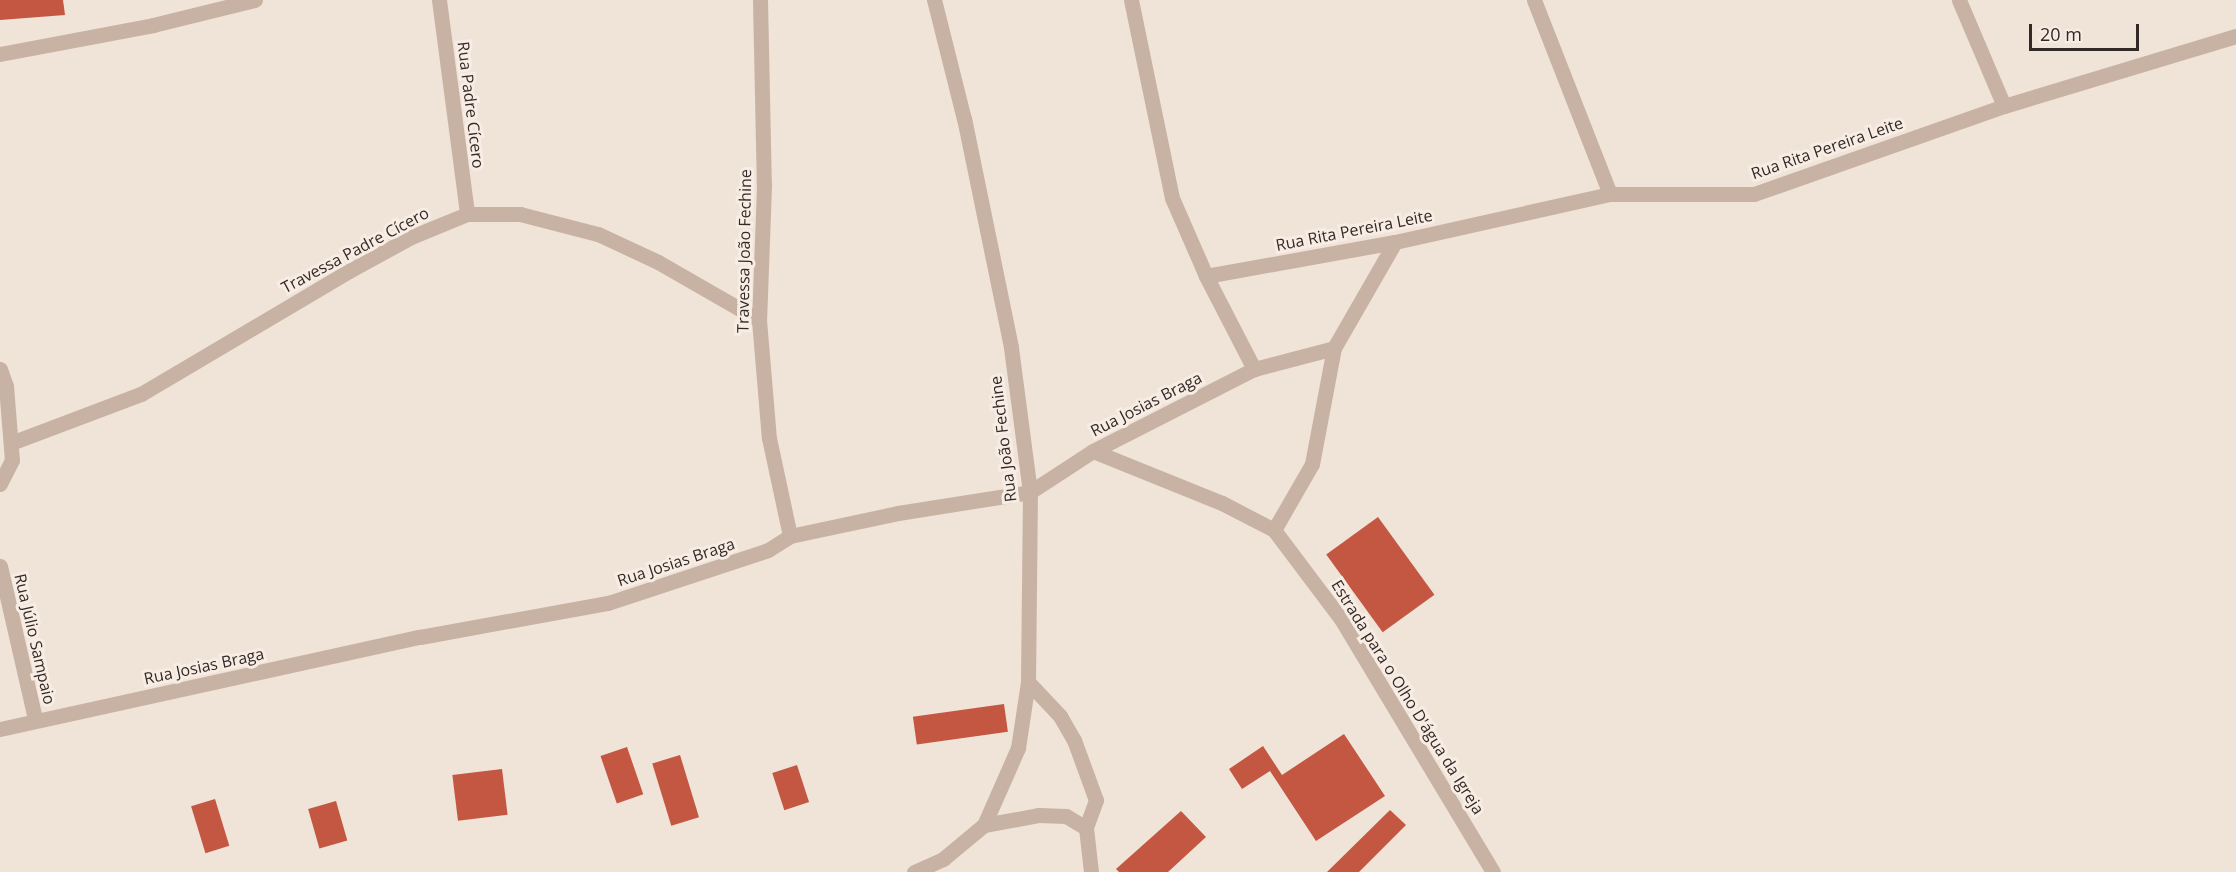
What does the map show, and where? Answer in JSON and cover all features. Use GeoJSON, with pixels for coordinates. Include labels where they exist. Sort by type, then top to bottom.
{"type":"FeatureCollection","features":[{"type":"Feature","properties":{"kind":"street"},"geometry":{"type":"LineString","coordinates":[[0,54],[153,25],[255,0]]}},
{"type":"Feature","properties":{"kind":"street","name":"Rua Padre Cícero"},"geometry":{"type":"LineString","coordinates":[[439,0],[467,214]]}},
{"type":"Feature","properties":{"kind":"street","name":"Travessa João Fechine"},"geometry":{"type":"LineString","coordinates":[[760,0],[764,186],[759,320],[769,438],[790,536]]}},
{"type":"Feature","properties":{"kind":"street","name":"Rua João Fechine"},"geometry":{"type":"LineString","coordinates":[[914,872],[943,859],[984,825],[1018,748],[1028,682],[1030,492],[1011,347],[964,119],[934,0]]}},
{"type":"Feature","properties":{"kind":"street"},"geometry":{"type":"LineString","coordinates":[[1131,0],[1172,198],[1206,276],[1254,369]]}},
{"type":"Feature","properties":{"kind":"street"},"geometry":{"type":"LineString","coordinates":[[1534,0],[1610,194]]}},
{"type":"Feature","properties":{"kind":"street"},"geometry":{"type":"LineString","coordinates":[[1959,0],[2004,106]]}},
{"type":"Feature","properties":{"kind":"street","name":"Rua Rita Pereira Leite"},"geometry":{"type":"LineString","coordinates":[[1206,276],[1395,242],[1610,194],[1754,194],[2004,106],[2236,36]]}},
{"type":"Feature","properties":{"kind":"street","name":"Travessa Padre Cícero"},"geometry":{"type":"LineString","coordinates":[[11,443],[141,394],[349,271],[411,237],[467,214],[520,214],[598,234],[658,262],[759,320]]}},
{"type":"Feature","properties":{"kind":"street"},"geometry":{"type":"LineString","coordinates":[[1274,530],[1312,464],[1334,348],[1395,242]]}},
{"type":"Feature","properties":{"kind":"street","name":"Rua Josias Braga"},"geometry":{"type":"LineString","coordinates":[[0,729],[35,719],[420,636],[608,603],[768,550],[790,536],[898,513],[1030,492],[1094,451],[1254,369],[1334,348]]}},
{"type":"Feature","properties":{"kind":"street"},"geometry":{"type":"LineString","coordinates":[[0,369],[6,386],[12,460],[0,484]]}},
{"type":"Feature","properties":{"kind":"street","name":"Estrada para o Olho D'água da Igreja"},"geometry":{"type":"LineString","coordinates":[[1094,451],[1222,503],[1274,530],[1341,619],[1493,872]]}},
{"type":"Feature","properties":{"kind":"street","name":"Rua Júlio Sampaio"},"geometry":{"type":"LineString","coordinates":[[0,566],[35,719]]}},
{"type":"Feature","properties":{"kind":"street"},"geometry":{"type":"LineString","coordinates":[[1028,682],[1060,716],[1074,740],[1096,800],[1086,828],[1091,872]]}},
{"type":"Feature","properties":{"kind":"street"},"geometry":{"type":"LineString","coordinates":[[984,825],[1039,815],[1066,816],[1086,828]]}},
{"type":"Feature","properties":{"kind":"building"},"geometry":{"type":"Polygon","coordinates":[[[0,0],[63,0],[65,15],[0,20],[0,0]]]}},
{"type":"Feature","properties":{"kind":"building"},"geometry":{"type":"Polygon","coordinates":[[[1378,517],[1434,595],[1383,632],[1326,555],[1378,517]]]}},
{"type":"Feature","properties":{"kind":"building"},"geometry":{"type":"Polygon","coordinates":[[[1004,704],[1008,732],[917,745],[913,717],[1004,704]]]}},
{"type":"Feature","properties":{"kind":"building"},"geometry":{"type":"Polygon","coordinates":[[[1344,734],[1385,796],[1316,841],[1270,771],[1242,789],[1229,769],[1263,746],[1282,775],[1344,734]]]}},
{"type":"Feature","properties":{"kind":"building"},"geometry":{"type":"Polygon","coordinates":[[[627,747],[643,794],[617,803],[601,756],[627,747]]]}},
{"type":"Feature","properties":{"kind":"building"},"geometry":{"type":"Polygon","coordinates":[[[680,755],[699,817],[671,826],[652,763],[680,755]]]}},
{"type":"Feature","properties":{"kind":"building"},"geometry":{"type":"Polygon","coordinates":[[[797,765],[809,802],[784,810],[772,773],[797,765]]]}},
{"type":"Feature","properties":{"kind":"building"},"geometry":{"type":"Polygon","coordinates":[[[502,769],[508,815],[458,821],[452,775],[502,769]]]}},
{"type":"Feature","properties":{"kind":"building"},"geometry":{"type":"Polygon","coordinates":[[[215,799],[229,846],[205,853],[191,806],[215,799]]]}},
{"type":"Feature","properties":{"kind":"building"},"geometry":{"type":"Polygon","coordinates":[[[336,801],[347,840],[319,848],[308,809],[336,801]]]}},
{"type":"Feature","properties":{"kind":"building"},"geometry":{"type":"Polygon","coordinates":[[[1390,810],[1406,825],[1359,872],[1327,872],[1390,810]]]}},
{"type":"Feature","properties":{"kind":"building"},"geometry":{"type":"Polygon","coordinates":[[[1181,811],[1206,837],[1168,872],[1119,872],[1116,869],[1181,811]]]}}]}
